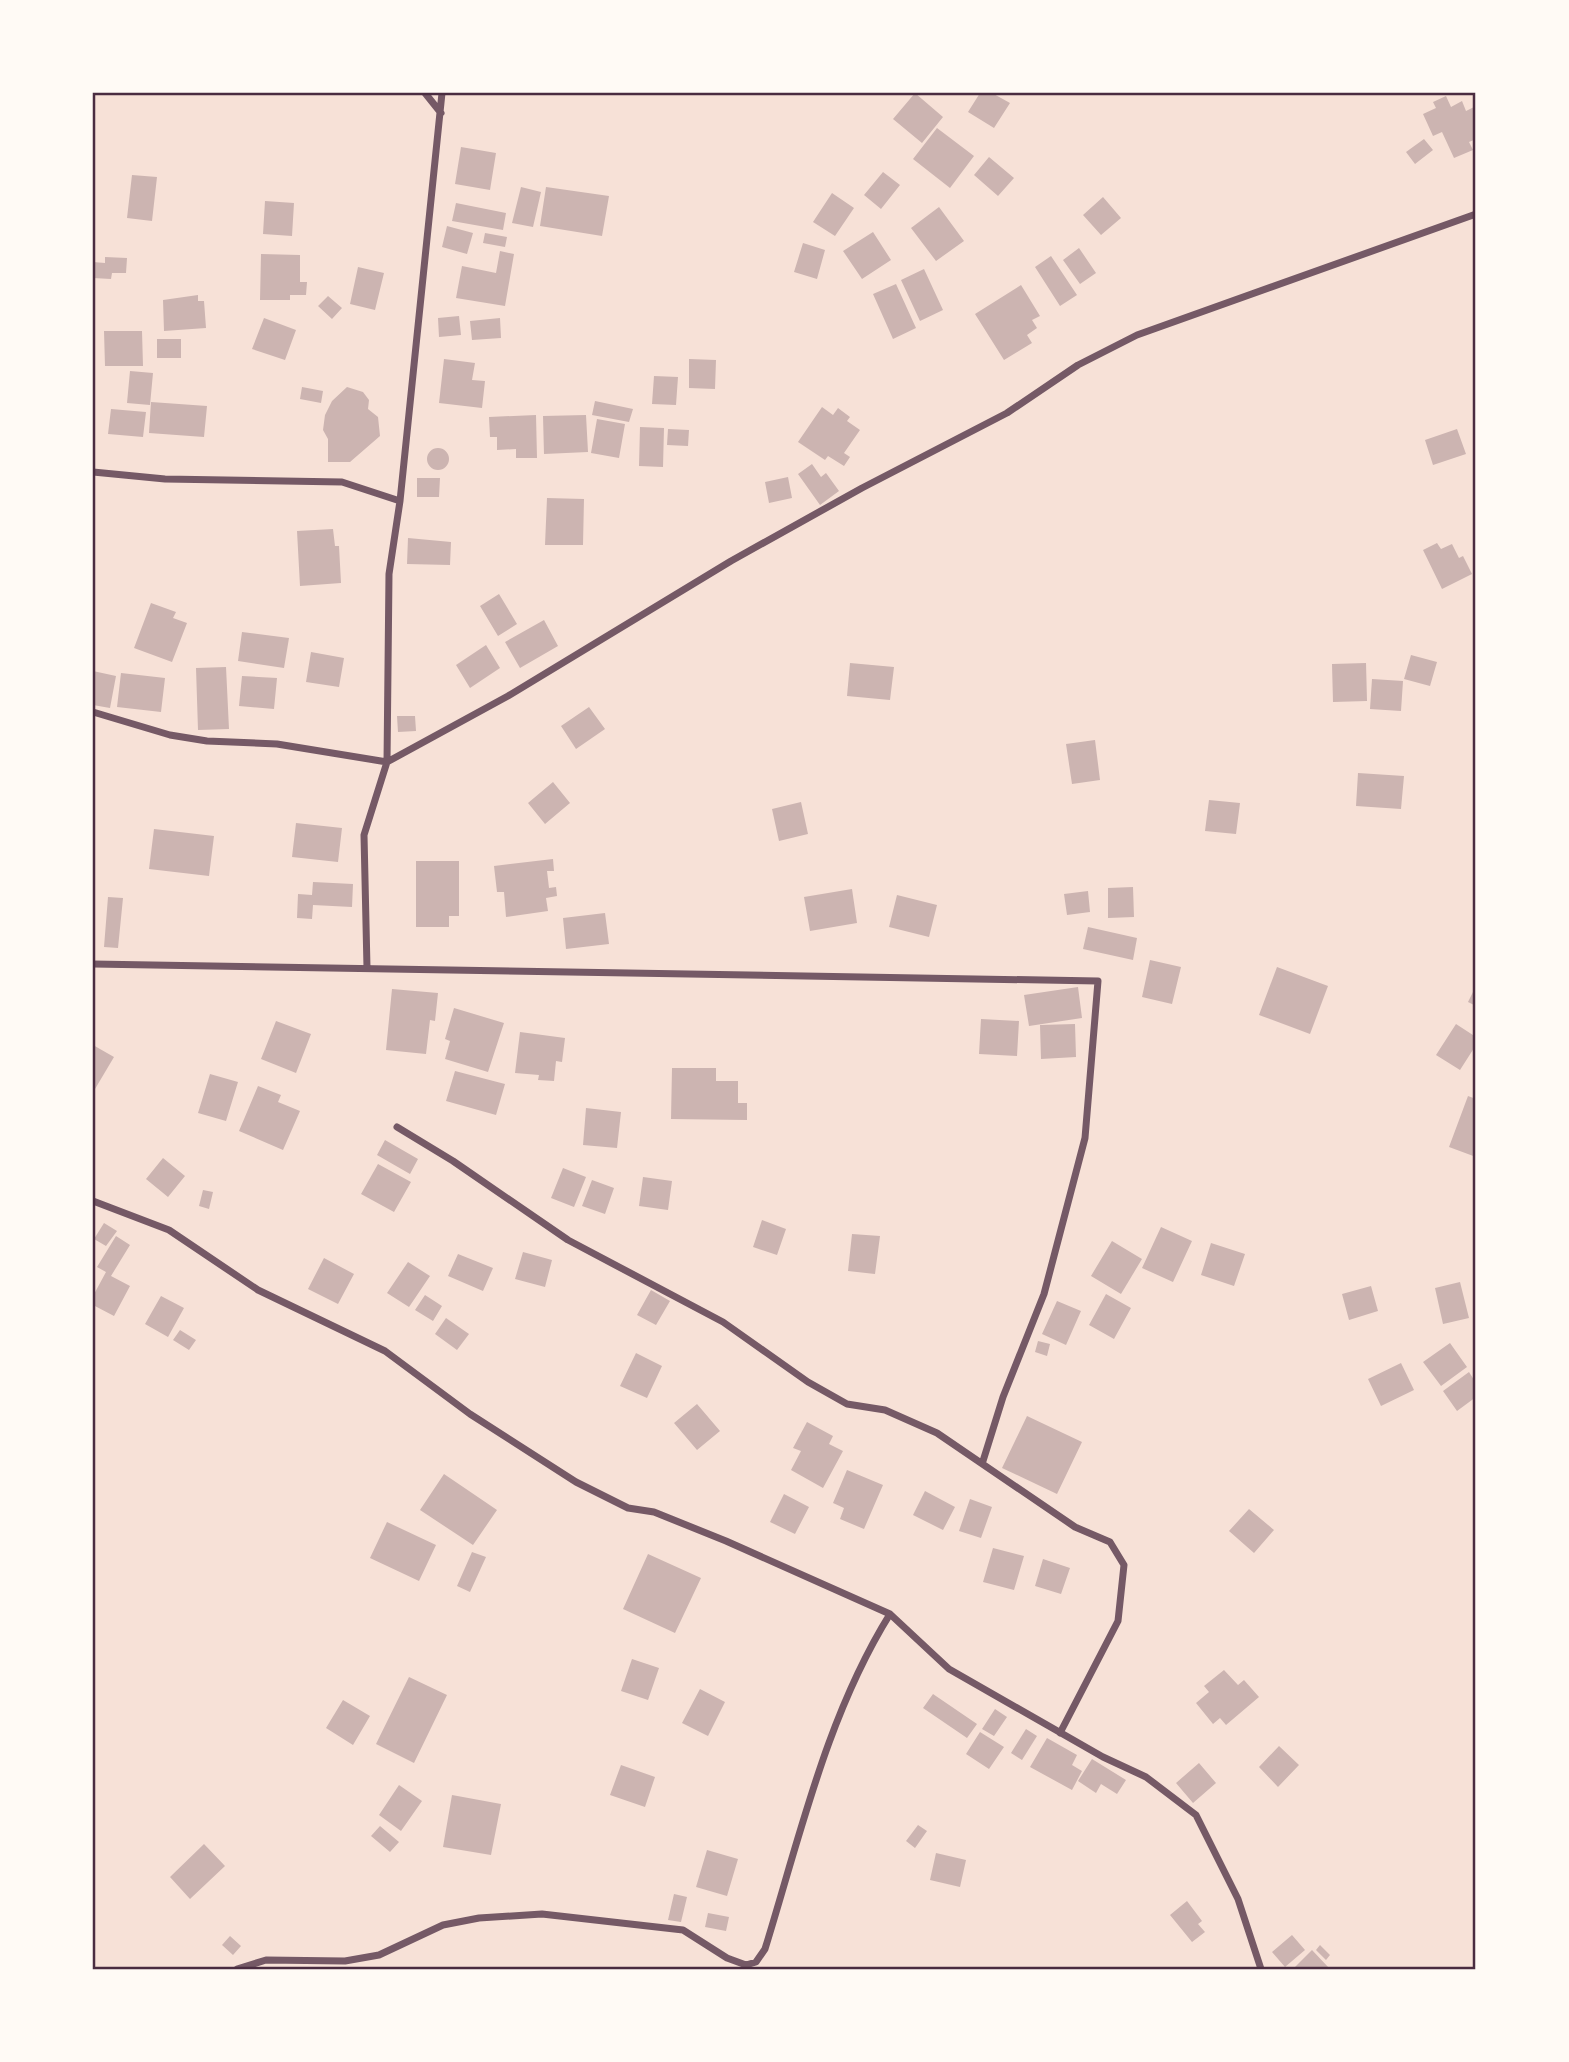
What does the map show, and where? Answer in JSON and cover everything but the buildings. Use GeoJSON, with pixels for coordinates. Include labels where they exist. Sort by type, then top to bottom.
{"type":"FeatureCollection","features":[{"type":"Feature","properties":{"kind":"street"},"geometry":{"type":"LineString","coordinates":[[425,93],[442,113]]}},
{"type":"Feature","properties":{"kind":"street"},"geometry":{"type":"LineString","coordinates":[[368,968],[364,835],[387,762],[390,575],[442,113],[442,93]]}},
{"type":"Feature","properties":{"kind":"street"},"geometry":{"type":"LineString","coordinates":[[93,712],[170,735],[207,741],[276,744],[387,762],[508,696],[731,561],[862,488],[1007,413],[1078,365],[1137,335],[1476,214]]}},
{"type":"Feature","properties":{"kind":"street"},"geometry":{"type":"LineString","coordinates":[[93,472],[164,479],[342,482],[400,501]]}},
{"type":"Feature","properties":{"kind":"street"},"geometry":{"type":"LineString","coordinates":[[93,964],[1098,981],[1085,1138],[1044,1294],[1003,1397],[983,1461]]}},
{"type":"Feature","properties":{"kind":"street"},"geometry":{"type":"LineString","coordinates":[[397,1127],[453,1161],[568,1240],[723,1322],[808,1382],[847,1404],[885,1410],[937,1433],[983,1461],[1022,1494],[1064,1520],[1110,1542],[1124,1565],[1118,1621],[1060,1732]]}},
{"type":"Feature","properties":{"kind":"street"},"geometry":{"type":"LineString","coordinates":[[93,1201],[169,1230],[258,1290],[386,1352],[470,1414],[576,1482],[628,1507],[654,1512],[726,1541],[890,1614],[949,1669],[1146,1777],[1196,1815],[1238,1899],[1261,1969]]}},
{"type":"Feature","properties":{"kind":"street"},"geometry":{"type":"LineString","coordinates":[[237,1969],[266,1960],[345,1961],[379,1955],[443,1925],[479,1918],[541,1914],[683,1930],[727,1958],[746,1965],[756,1962],[765,1949],[835,1725],[865,1654],[890,1614]]}}]}
